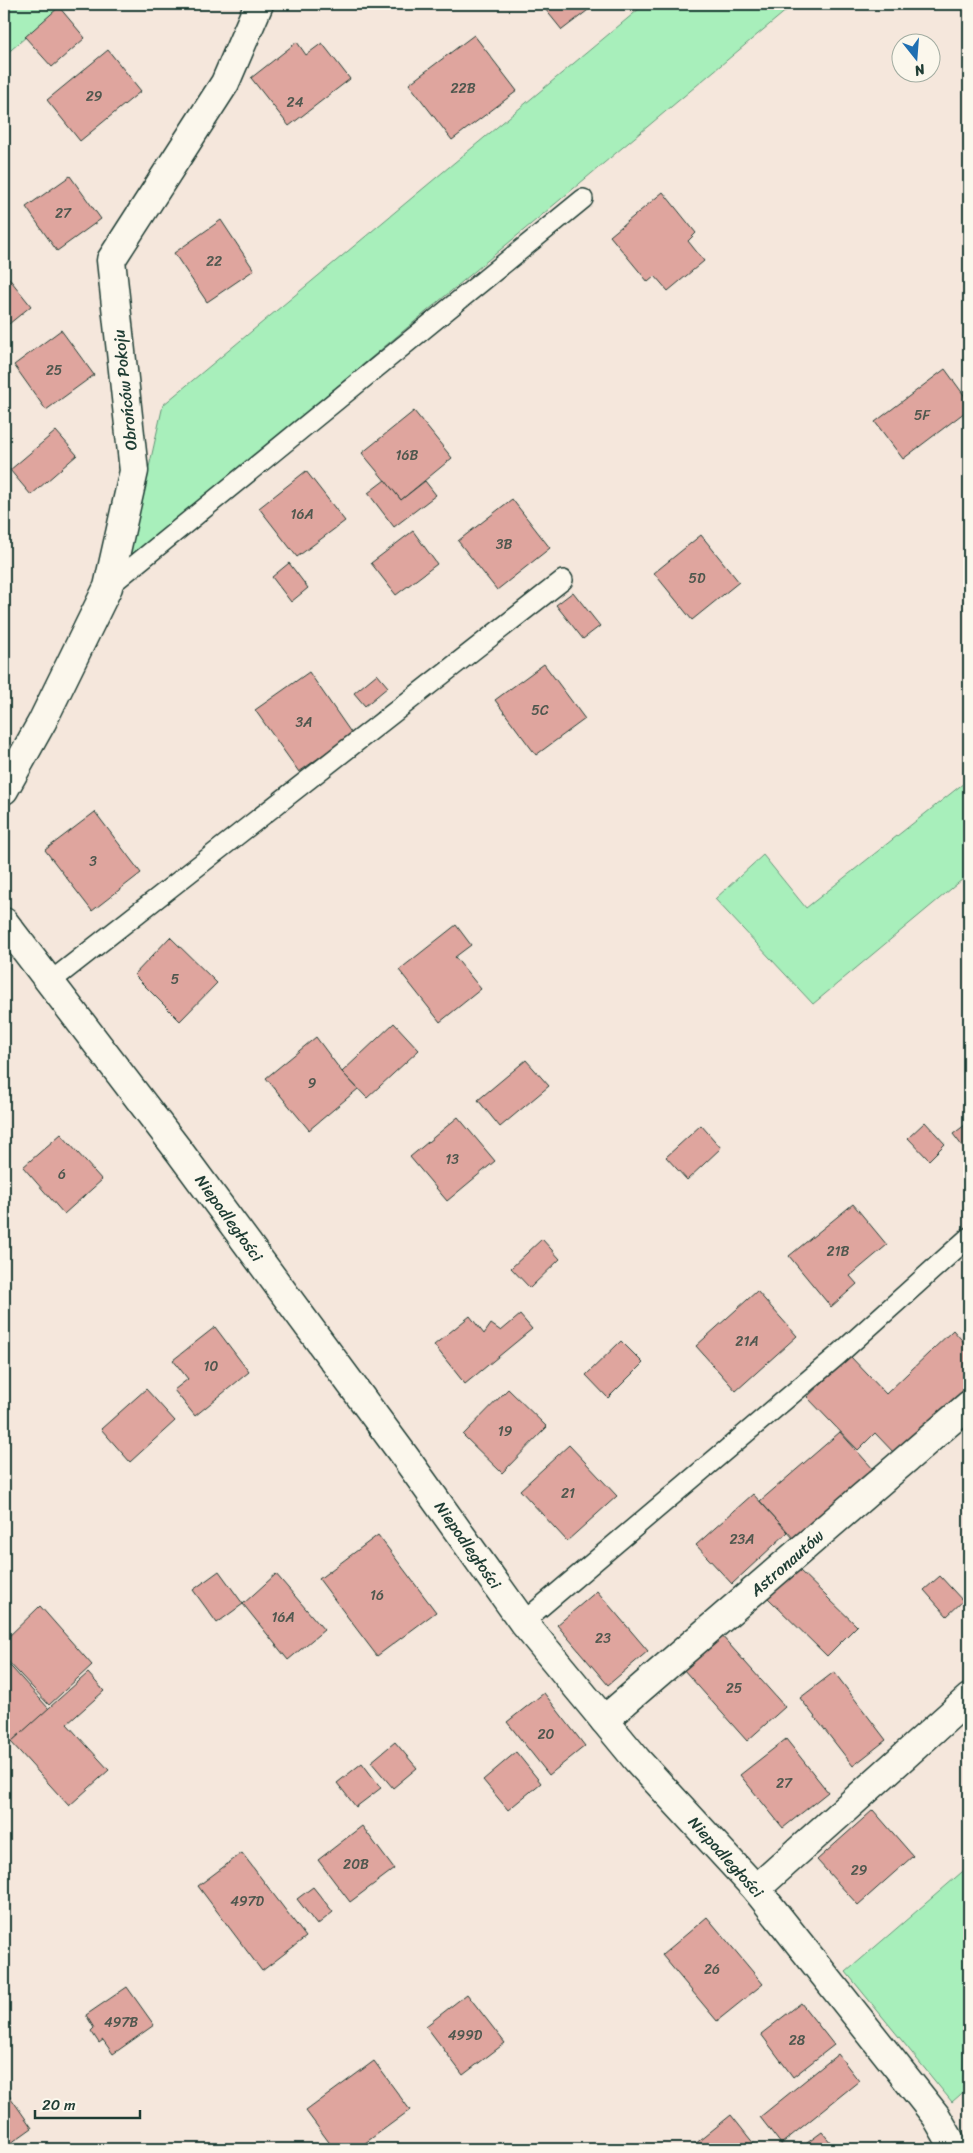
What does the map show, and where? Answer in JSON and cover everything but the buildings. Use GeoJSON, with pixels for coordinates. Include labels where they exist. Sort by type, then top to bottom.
{"type":"FeatureCollection","features":[{"type":"Feature","properties":{"kind":"street","name":"Obrońców Pokoju"},"geometry":{"type":"LineString","coordinates":[[4,790],[42,722],[108,587],[134,470],[111,260],[225,83],[259,4]]}},
{"type":"Feature","properties":{"kind":"street","name":"Niepodległości"},"geometry":{"type":"LineString","coordinates":[[4,922],[179,1151],[394,1442],[522,1622],[638,1760],[756,1889],[936,2116],[955,2149]]}},
{"type":"Feature","properties":{"kind":"street","name":"Astronautów"},"geometry":{"type":"LineString","coordinates":[[604,1720],[969,1405]]}},
{"type":"Feature","properties":{"kind":"street"},"geometry":{"type":"LineString","coordinates":[[756,1889],[969,1698]]}},
{"type":"Feature","properties":{"kind":"lane"},"geometry":{"type":"LineString","coordinates":[[108,587],[583,199]]}},
{"type":"Feature","properties":{"kind":"lane"},"geometry":{"type":"LineString","coordinates":[[50,982],[563,580]]}},
{"type":"Feature","properties":{"kind":"lane"},"geometry":{"type":"LineString","coordinates":[[522,1622],[838,1355],[969,1237]]}},
{"type":"Feature","properties":{"kind":"green space"},"geometry":{"type":"Polygon","coordinates":[[[4,4],[64,4],[4,56],[4,4]]]}},
{"type":"Feature","properties":{"kind":"green space"},"geometry":{"type":"Polygon","coordinates":[[[645,4],[794,4],[279,435],[126,570],[163,405],[645,4]]]}},
{"type":"Feature","properties":{"kind":"green space"},"geometry":{"type":"Polygon","coordinates":[[[969,779],[969,874],[813,1004],[715,899],[763,855],[806,908],[969,779]]]}},
{"type":"Feature","properties":{"kind":"green space"},"geometry":{"type":"Polygon","coordinates":[[[969,1866],[969,2087],[952,2102],[846,1972],[969,1866]]]}}]}
